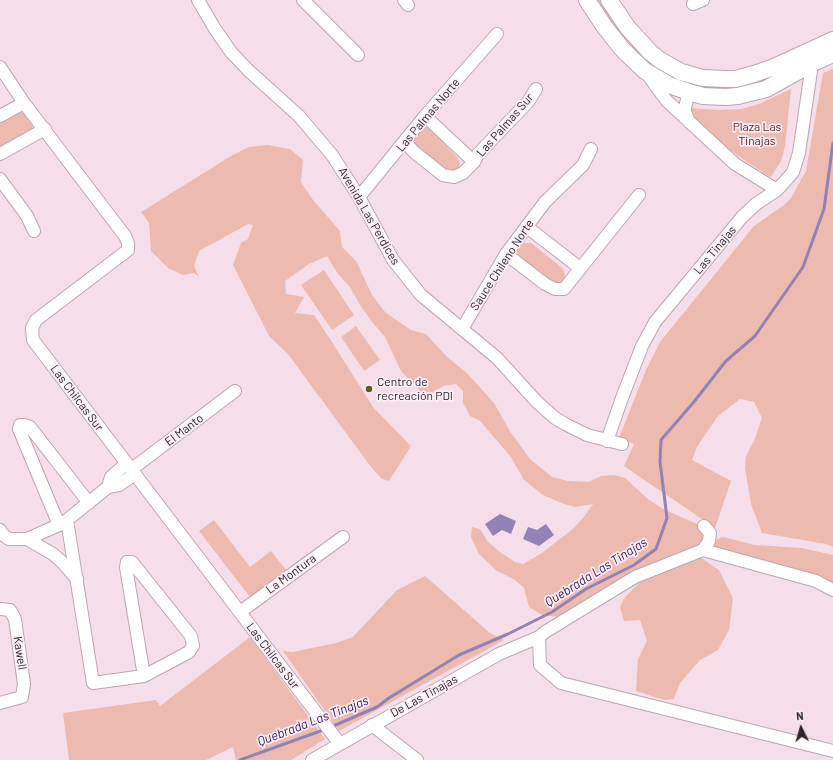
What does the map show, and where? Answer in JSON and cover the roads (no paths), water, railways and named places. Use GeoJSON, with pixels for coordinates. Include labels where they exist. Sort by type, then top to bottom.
{"type":"FeatureCollection","features":[{"type":"Feature","properties":{"kind":"street","name":"Avenida Las Perdices"},"geometry":{"type":"LineString","coordinates":[[198,0],[231,52],[248,70],[285,102],[312,130],[340,166],[359,197],[385,248],[402,273],[432,305],[497,358],[537,402],[555,418],[576,430],[607,441],[622,444]]}},
{"type":"Feature","properties":{"kind":"street"},"geometry":{"type":"LineString","coordinates":[[303,0],[358,55]]}},
{"type":"Feature","properties":{"kind":"street"},"geometry":{"type":"LineString","coordinates":[[587,0],[604,26],[622,49],[645,71],[666,100],[735,164],[777,190]]}},
{"type":"Feature","properties":{"kind":"street"},"geometry":{"type":"LineString","coordinates":[[609,0],[628,28],[651,53],[670,66],[692,76],[715,79],[736,79],[813,56],[833,54]]}},
{"type":"Feature","properties":{"kind":"street","name":"Las Palmas Norte"},"geometry":{"type":"LineString","coordinates":[[359,197],[425,116],[497,34]]}},
{"type":"Feature","properties":{"kind":"street"},"geometry":{"type":"LineString","coordinates":[[645,71],[668,85],[692,93],[715,97],[738,96],[766,89],[833,40]]}},
{"type":"Feature","properties":{"kind":"street","name":"Las Tinajas"},"geometry":{"type":"LineString","coordinates":[[607,441],[625,390],[652,326],[742,217],[756,204],[777,190],[788,178],[798,159],[813,56]]}},
{"type":"Feature","properties":{"kind":"street","name":"Las Chilcas Sur"},"geometry":{"type":"LineString","coordinates":[[0,67],[24,103],[125,236],[128,243],[128,250],[36,320],[32,328],[32,336],[35,343],[340,744]]}},
{"type":"Feature","properties":{"kind":"street","name":"Las Palmas Sur"},"geometry":{"type":"LineString","coordinates":[[405,142],[414,152],[443,175],[454,177],[463,173],[474,162],[478,154],[528,102],[536,89]]}},
{"type":"Feature","properties":{"kind":"street"},"geometry":{"type":"LineString","coordinates":[[690,123],[685,112],[685,108],[687,99],[692,93]]}},
{"type":"Feature","properties":{"kind":"street"},"geometry":{"type":"LineString","coordinates":[[0,116],[24,103]]}},
{"type":"Feature","properties":{"kind":"street"},"geometry":{"type":"LineString","coordinates":[[425,116],[474,162]]}},
{"type":"Feature","properties":{"kind":"street"},"geometry":{"type":"LineString","coordinates":[[0,154],[45,129]]}},
{"type":"Feature","properties":{"kind":"street","name":"Sauce Chileno Norte"},"geometry":{"type":"LineString","coordinates":[[462,329],[506,254],[545,202],[583,165],[591,149]]}},
{"type":"Feature","properties":{"kind":"street"},"geometry":{"type":"LineString","coordinates":[[0,179],[27,216],[34,230]]}},
{"type":"Feature","properties":{"kind":"street"},"geometry":{"type":"LineString","coordinates":[[506,254],[545,284],[555,289],[564,289],[639,195]]}},
{"type":"Feature","properties":{"kind":"street"},"geometry":{"type":"LineString","coordinates":[[527,227],[580,268]]}},
{"type":"Feature","properties":{"kind":"street","name":"El Manto"},"geometry":{"type":"LineString","coordinates":[[27,539],[63,522],[108,487],[111,477],[132,469],[235,391]]}},
{"type":"Feature","properties":{"kind":"street"},"geometry":{"type":"LineString","coordinates":[[89,503],[30,427],[25,424],[20,426],[19,429],[63,522],[77,580],[93,683],[144,676],[190,652],[193,642],[191,636],[132,562],[127,562],[126,567],[144,676]]}},
{"type":"Feature","properties":{"kind":"street"},"geometry":{"type":"LineString","coordinates":[[704,526],[710,533],[709,541],[703,550],[816,581],[833,590]]}},
{"type":"Feature","properties":{"kind":"street"},"geometry":{"type":"LineString","coordinates":[[0,530],[2,534],[9,539],[27,539],[53,554],[66,566],[77,580]]}},
{"type":"Feature","properties":{"kind":"street","name":"La Montura"},"geometry":{"type":"LineString","coordinates":[[240,612],[343,537]]}},
{"type":"Feature","properties":{"kind":"street","name":"De Las Tinajas"},"geometry":{"type":"LineString","coordinates":[[312,760],[499,654],[539,637],[568,617],[636,578],[703,550]]}},
{"type":"Feature","properties":{"kind":"street","name":"Kawell"},"geometry":{"type":"LineString","coordinates":[[0,703],[22,697],[24,684],[15,619],[5,609]]}},
{"type":"Feature","properties":{"kind":"street"},"geometry":{"type":"LineString","coordinates":[[539,637],[540,665],[561,683],[833,752]]}},
{"type":"Feature","properties":{"kind":"street"},"geometry":{"type":"LineString","coordinates":[[372,725],[417,760]]}},
{"type":"Feature","properties":{"kind":"waterway","name":"Quebrada Las Tinajas"},"geometry":{"type":"LineString","coordinates":[[331,727],[377,707],[459,655],[508,634],[552,612],[586,589],[634,565],[656,549],[667,518],[660,462],[661,440],[693,403],[726,361],[755,336],[803,267],[824,209],[833,143]]}},
{"type":"Feature","properties":{"kind":"waterway","name":"Quebrada Las Tinajas"},"geometry":{"type":"LineString","coordinates":[[240,760],[326,729]]}},
{"type":"Feature","properties":{"kind":"place","name":"Centro de recreación PDI"},"geometry":{"type":"Point","coordinates":[369,389]}},
{"type":"Feature","properties":{"kind":"park label","name":"Plaza Las Tinajas"},"geometry":{"type":"Point","coordinates":[757,134]}}]}
